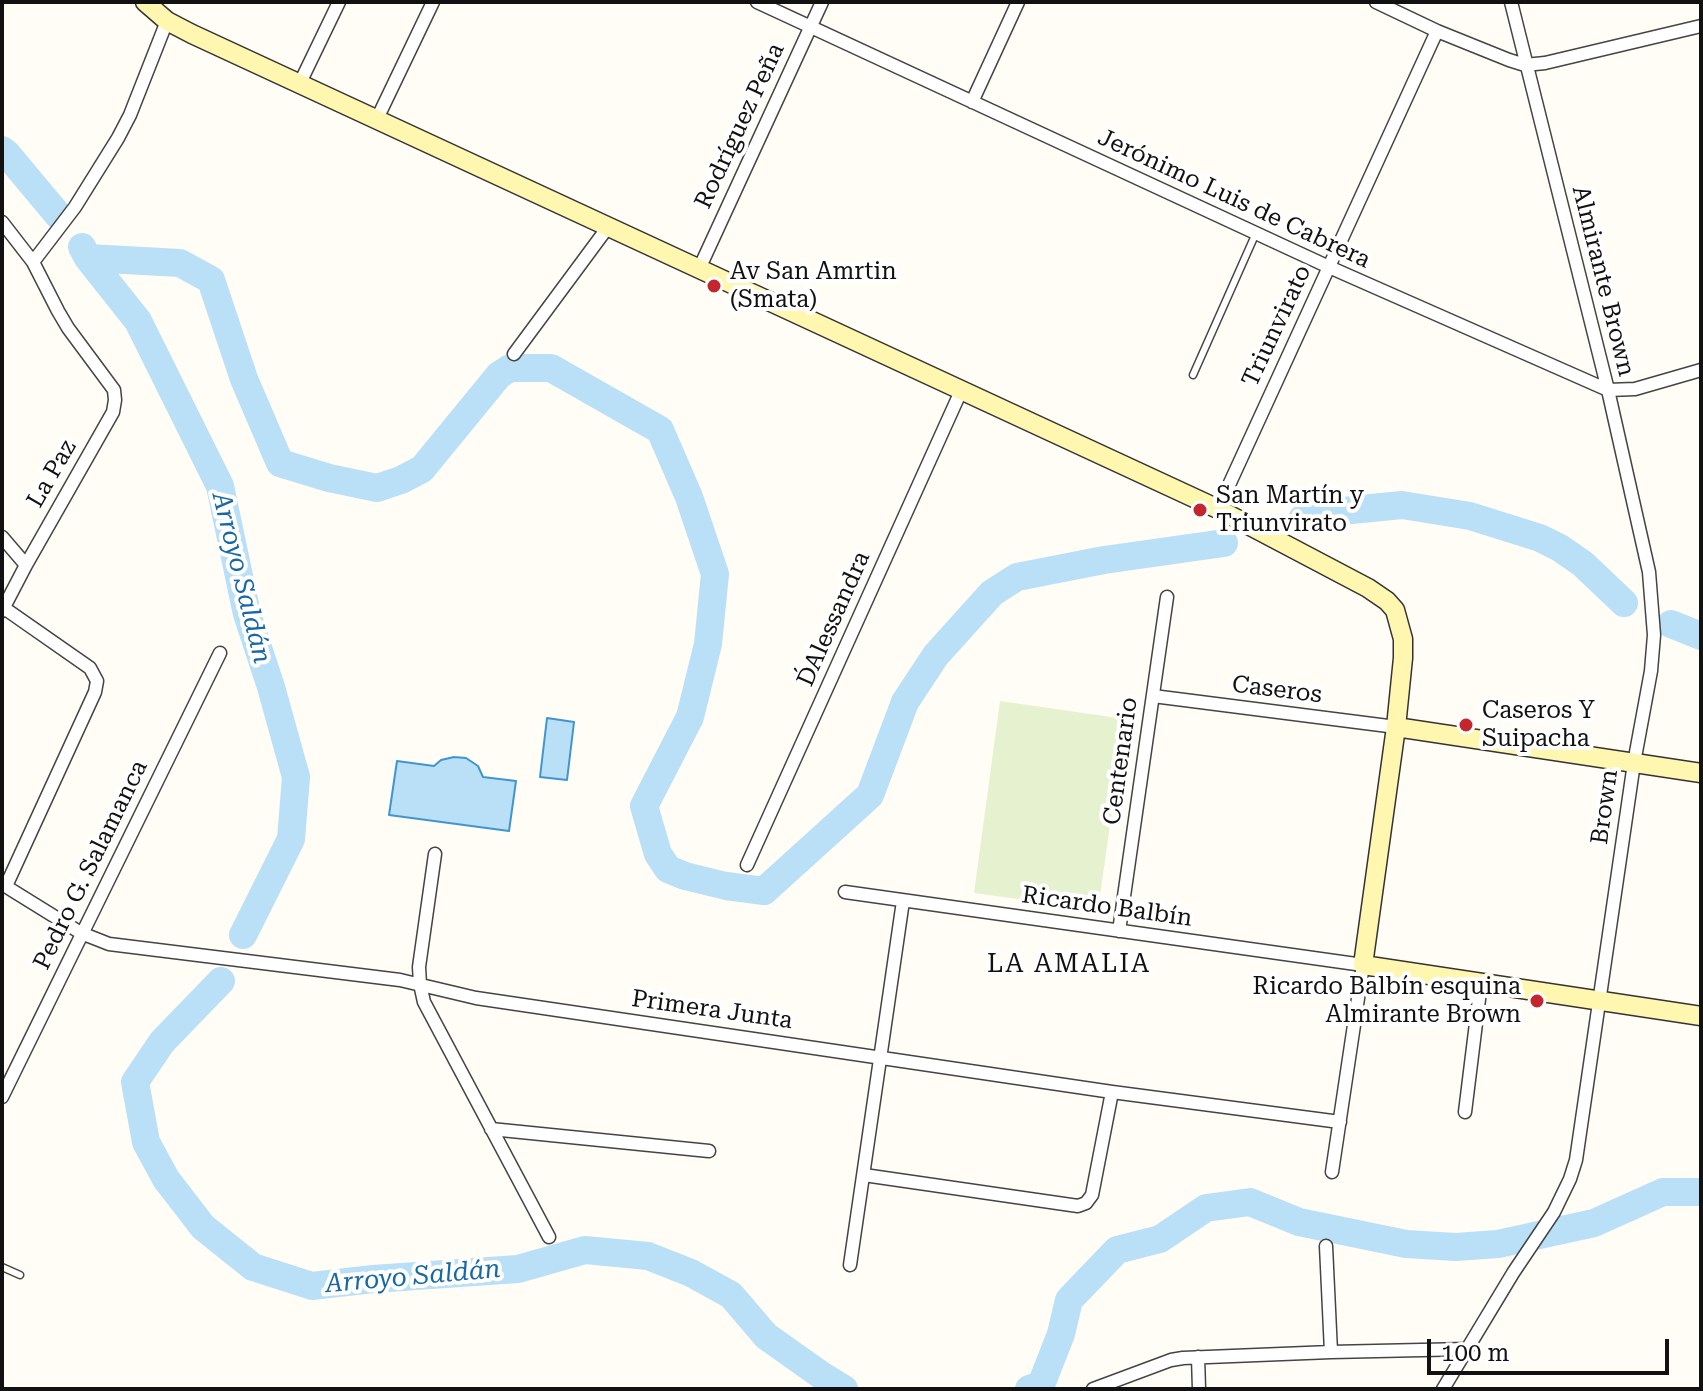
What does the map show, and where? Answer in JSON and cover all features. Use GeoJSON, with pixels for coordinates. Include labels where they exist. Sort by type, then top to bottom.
{"type":"FeatureCollection","features":[{"type":"Feature","properties":{"kind":"main road"},"geometry":{"type":"LineString","coordinates":[[145,2],[167,21],[299,85],[1218,509],[1368,588],[1395,610],[1403,639],[1403,658],[1363,965],[1701,1016]]}},
{"type":"Feature","properties":{"kind":"main road"},"geometry":{"type":"LineString","coordinates":[[1396,727],[1701,773]]}},
{"type":"Feature","properties":{"kind":"street"},"geometry":{"type":"LineString","coordinates":[[299,85],[339,2]]}},
{"type":"Feature","properties":{"kind":"street"},"geometry":{"type":"LineString","coordinates":[[376,121],[433,2]]}},
{"type":"Feature","properties":{"kind":"street","name":"Jerónimo Luis de Cabrera"},"geometry":{"type":"LineString","coordinates":[[757,2],[1329,267],[1608,390]]}},
{"type":"Feature","properties":{"kind":"street","name":"Rodríguez Peña"},"geometry":{"type":"LineString","coordinates":[[699,269],[822,2]]}},
{"type":"Feature","properties":{"kind":"street"},"geometry":{"type":"LineString","coordinates":[[972,102],[1018,2]]}},
{"type":"Feature","properties":{"kind":"street"},"geometry":{"type":"LineString","coordinates":[[1376,2],[1437,31],[1525,65],[1701,26]]}},
{"type":"Feature","properties":{"kind":"street","name":"Almirante Brown"},"geometry":{"type":"LineString","coordinates":[[1511,2],[1608,390],[1649,572]]}},
{"type":"Feature","properties":{"kind":"street"},"geometry":{"type":"LineString","coordinates":[[2,222],[33,262],[96,176],[130,115],[167,21]]}},
{"type":"Feature","properties":{"kind":"street","name":"Triunvirato"},"geometry":{"type":"LineString","coordinates":[[1218,509],[1437,31]]}},
{"type":"Feature","properties":{"kind":"street"},"geometry":{"type":"LineString","coordinates":[[514,354],[608,227]]}},
{"type":"Feature","properties":{"kind":"street","name":"La Paz"},"geometry":{"type":"LineString","coordinates":[[3,609],[113,412],[115,400],[114,390],[58,311],[33,262]]}},
{"type":"Feature","properties":{"kind":"street"},"geometry":{"type":"LineString","coordinates":[[1608,390],[1635,389],[1701,370]]}},
{"type":"Feature","properties":{"kind":"street","name":"D´Alessandra"},"geometry":{"type":"LineString","coordinates":[[747,865],[961,391]]}},
{"type":"Feature","properties":{"kind":"street"},"geometry":{"type":"LineString","coordinates":[[2,537],[26,565]]}},
{"type":"Feature","properties":{"kind":"street","name":"Brown"},"geometry":{"type":"LineString","coordinates":[[1443,1389],[1554,1212],[1576,1160],[1634,763],[1651,671],[1654,635],[1649,572]]}},
{"type":"Feature","properties":{"kind":"street","name":"Centenario"},"geometry":{"type":"LineString","coordinates":[[1119,931],[1167,597]]}},
{"type":"Feature","properties":{"kind":"street"},"geometry":{"type":"LineString","coordinates":[[3,609],[90,668],[97,681],[95,692],[4,885]]}},
{"type":"Feature","properties":{"kind":"street","name":"Pedro G. Salamanca"},"geometry":{"type":"LineString","coordinates":[[2,1097],[220,653]]}},
{"type":"Feature","properties":{"kind":"street","name":"Caseros"},"geometry":{"type":"LineString","coordinates":[[1153,696],[1396,727]]}},
{"type":"Feature","properties":{"kind":"street"},"geometry":{"type":"LineString","coordinates":[[435,854],[419,967],[424,1002],[549,1237]]}},
{"type":"Feature","properties":{"kind":"street","name":"Primera Junta"},"geometry":{"type":"LineString","coordinates":[[4,885],[81,933],[109,944],[420,984],[456,995],[1112,1092],[1340,1122]]}},
{"type":"Feature","properties":{"kind":"street","name":"Ricardo Balbín"},"geometry":{"type":"LineString","coordinates":[[845,892],[1363,965]]}},
{"type":"Feature","properties":{"kind":"street"},"geometry":{"type":"LineString","coordinates":[[850,1265],[903,901]]}},
{"type":"Feature","properties":{"kind":"street"},"geometry":{"type":"LineString","coordinates":[[1332,1172],[1363,965]]}},
{"type":"Feature","properties":{"kind":"street"},"geometry":{"type":"LineString","coordinates":[[1465,1112],[1481,983]]}},
{"type":"Feature","properties":{"kind":"street"},"geometry":{"type":"LineString","coordinates":[[864,1175],[1078,1206],[1086,1203],[1092,1195],[1112,1092]]}},
{"type":"Feature","properties":{"kind":"street"},"geometry":{"type":"LineString","coordinates":[[491,1129],[709,1151]]}},
{"type":"Feature","properties":{"kind":"street"},"geometry":{"type":"LineString","coordinates":[[1326,1246],[1331,1352]]}},
{"type":"Feature","properties":{"kind":"street"},"geometry":{"type":"LineString","coordinates":[[1093,1389],[1171,1360],[1198,1357],[1467,1349]]}},
{"type":"Feature","properties":{"kind":"street"},"geometry":{"type":"LineString","coordinates":[[1198,1357],[1199,1389]]}},
{"type":"Feature","properties":{"kind":"lane"},"geometry":{"type":"LineString","coordinates":[[1193,375],[1256,233]]}},
{"type":"Feature","properties":{"kind":"lane"},"geometry":{"type":"LineString","coordinates":[[2,1267],[20,1275]]}},
{"type":"Feature","properties":{"kind":"green space"},"geometry":{"type":"Polygon","coordinates":[[[1000,701],[1125,719],[1098,910],[974,893],[1000,701]]]}},
{"type":"Feature","properties":{"kind":"water"},"geometry":{"type":"Polygon","coordinates":[[[547,718],[574,722],[567,780],[540,777],[547,718]]]}},
{"type":"Feature","properties":{"kind":"water"},"geometry":{"type":"Polygon","coordinates":[[[466,758],[478,766],[483,777],[516,781],[509,831],[389,815],[397,761],[434,766],[441,760],[466,758]]]}},
{"type":"Feature","properties":{"kind":"waterway","name":"Arroyo Saldán"},"geometry":{"type":"LineString","coordinates":[[2,150],[58,215]]}},
{"type":"Feature","properties":{"kind":"waterway","name":"Arroyo Saldán"},"geometry":{"type":"LineString","coordinates":[[82,247],[138,321],[220,486],[247,614],[296,777],[291,839],[243,935]]}},
{"type":"Feature","properties":{"kind":"waterway"},"geometry":{"type":"LineString","coordinates":[[88,258],[180,263],[211,280],[244,379],[280,463],[329,478],[377,488],[422,469],[499,375],[510,368],[551,368],[660,430],[689,497],[715,574],[708,644],[690,717],[644,806],[658,854],[668,869],[685,876],[764,891],[870,795],[905,702],[936,655],[992,593],[1017,577],[1104,560],[1224,543]]}},
{"type":"Feature","properties":{"kind":"waterway"},"geometry":{"type":"LineString","coordinates":[[1302,519],[1402,505],[1470,516],[1540,538],[1560,548],[1583,564],[1624,603]]}},
{"type":"Feature","properties":{"kind":"waterway"},"geometry":{"type":"LineString","coordinates":[[1671,624],[1701,636]]}},
{"type":"Feature","properties":{"kind":"waterway","name":"Arroyo Saldán"},"geometry":{"type":"LineString","coordinates":[[221,981],[162,1042],[135,1082],[146,1142],[166,1179],[203,1227],[253,1267],[312,1286],[518,1269],[585,1250],[648,1256],[691,1273],[731,1295],[766,1336],[844,1389]]}},
{"type":"Feature","properties":{"kind":"waterway","name":"Arroyo Saldán"},"geometry":{"type":"LineString","coordinates":[[1029,1389],[1041,1385],[1061,1334],[1069,1300],[1117,1250],[1160,1239],[1206,1208],[1250,1202],[1299,1222],[1406,1244],[1456,1247],[1498,1244],[1594,1223],[1663,1192],[1701,1192]]}},
{"type":"Feature","properties":{"kind":"place","name":"Av San Amrtin (Smata)"},"geometry":{"type":"Point","coordinates":[714,286]}},
{"type":"Feature","properties":{"kind":"place","name":"San Martín y Triunvirato"},"geometry":{"type":"Point","coordinates":[1200,510]}},
{"type":"Feature","properties":{"kind":"place","name":"Caseros Y Suipacha"},"geometry":{"type":"Point","coordinates":[1466,725]}},
{"type":"Feature","properties":{"kind":"place","name":"Ricardo Balbín esquina Almirante Brown"},"geometry":{"type":"Point","coordinates":[1537,1001]}},
{"type":"Feature","properties":{"kind":"district","name":"LA AMALIA"},"geometry":{"type":"Point","coordinates":[1069,964]}}]}
